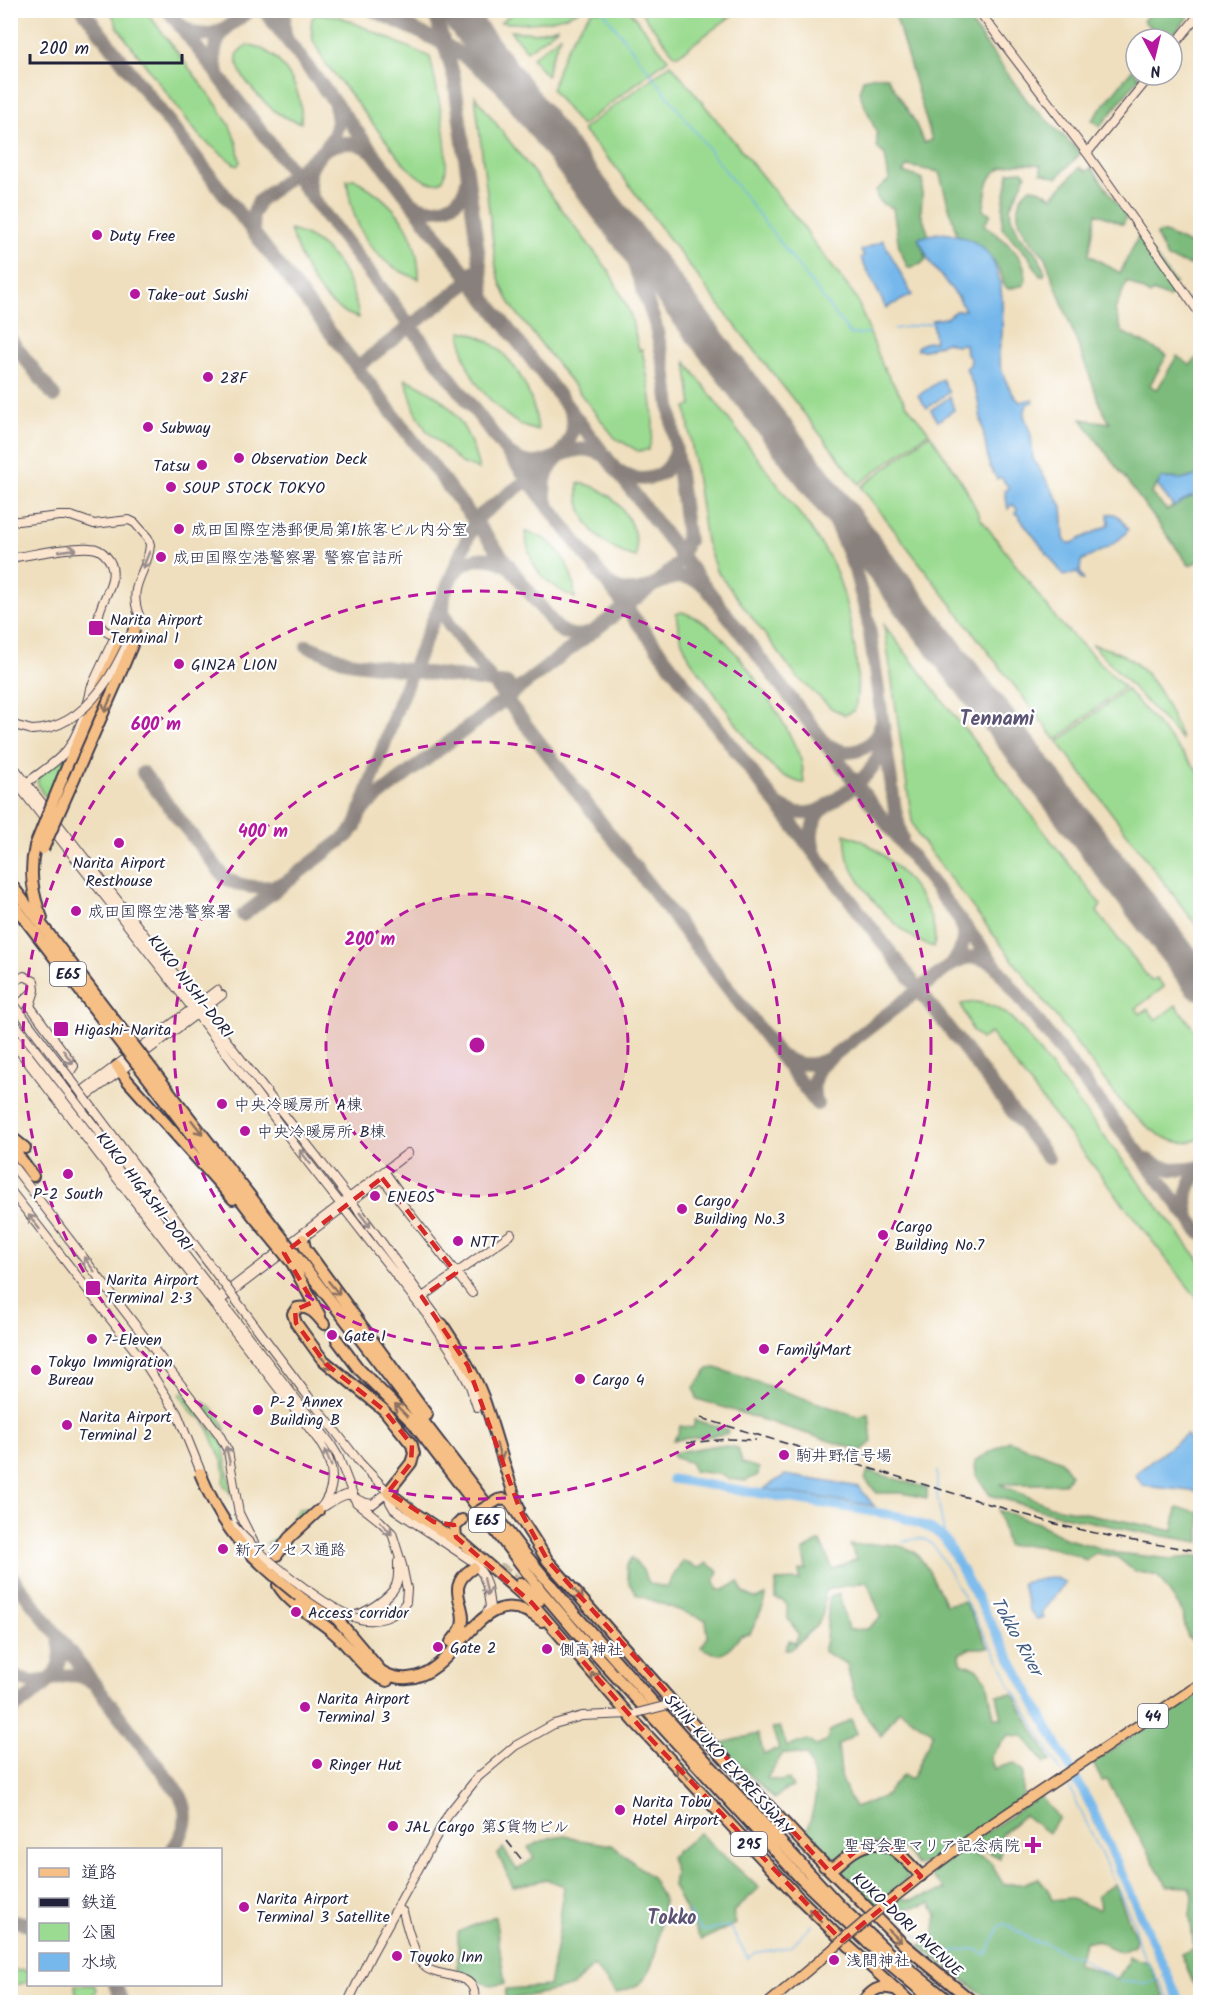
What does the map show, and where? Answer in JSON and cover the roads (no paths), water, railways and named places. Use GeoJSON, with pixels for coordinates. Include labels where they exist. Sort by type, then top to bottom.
{"type":"FeatureCollection","features":[{"type":"Feature","properties":{"kind":"highway"},"geometry":{"type":"LineString","coordinates":[[39,848],[111,696],[132,645],[134,629]]}},
{"type":"Feature","properties":{"kind":"highway"},"geometry":{"type":"LineString","coordinates":[[58,947],[40,913],[33,894],[31,875],[62,779],[117,650],[119,644],[115,636]]}},
{"type":"Feature","properties":{"kind":"highway"},"geometry":{"type":"LineString","coordinates":[[10,883],[58,947]]}},
{"type":"Feature","properties":{"kind":"highway","name":"E65"},"geometry":{"type":"LineString","coordinates":[[10,900],[129,1046]]}},
{"type":"Feature","properties":{"kind":"highway","name":"E65"},"geometry":{"type":"LineString","coordinates":[[58,947],[145,1067],[505,1528]]}},
{"type":"Feature","properties":{"kind":"highway","name":"E65"},"geometry":{"type":"LineString","coordinates":[[145,1067],[254,1217],[278,1238]]}},
{"type":"Feature","properties":{"kind":"highway"},"geometry":{"type":"LineString","coordinates":[[119,1069],[230,1196],[254,1217]]}},
{"type":"Feature","properties":{"kind":"highway"},"geometry":{"type":"LineString","coordinates":[[10,1136],[25,1148]]}},
{"type":"Feature","properties":{"kind":"highway"},"geometry":{"type":"LineString","coordinates":[[10,1144],[33,1176]]}},
{"type":"Feature","properties":{"kind":"highway"},"geometry":{"type":"LineString","coordinates":[[303,1239],[305,1248],[471,1475],[505,1528]]}},
{"type":"Feature","properties":{"kind":"highway","name":"E65"},"geometry":{"type":"LineString","coordinates":[[295,1260],[326,1326],[305,1307],[297,1308],[293,1314],[296,1323],[322,1359],[384,1410],[412,1445],[414,1454],[411,1463],[388,1492]]}},
{"type":"Feature","properties":{"kind":"highway","name":"295"},"geometry":{"type":"LineString","coordinates":[[442,1324],[468,1366],[483,1396],[512,1491],[540,1548]]}},
{"type":"Feature","properties":{"kind":"highway","name":"E65"},"geometry":{"type":"LineString","coordinates":[[337,1340],[358,1368],[413,1423],[542,1592],[588,1646],[638,1698]]}},
{"type":"Feature","properties":{"kind":"highway"},"geometry":{"type":"LineString","coordinates":[[201,1473],[218,1512],[235,1537],[265,1568],[349,1633]]}},
{"type":"Feature","properties":{"kind":"highway","name":"295"},"geometry":{"type":"LineString","coordinates":[[388,1492],[434,1522],[447,1524],[462,1520],[498,1500],[504,1499],[510,1502],[540,1548],[671,1705],[824,1866]]}},
{"type":"Feature","properties":{"kind":"highway","name":"295"},"geometry":{"type":"LineString","coordinates":[[388,1492],[431,1525],[473,1552]]}},
{"type":"Feature","properties":{"kind":"highway"},"geometry":{"type":"LineString","coordinates":[[277,1555],[284,1543],[318,1511]]}},
{"type":"Feature","properties":{"kind":"highway","name":"295"},"geometry":{"type":"LineString","coordinates":[[462,1520],[455,1527],[455,1534],[459,1540],[532,1603],[566,1644],[633,1714],[797,1896],[893,1989],[910,2002]]}},
{"type":"Feature","properties":{"kind":"highway","name":"SHIN-KUKO EXPRESSWAY"},"geometry":{"type":"LineString","coordinates":[[505,1528],[573,1612],[792,1855],[889,1953],[950,2002]]}},
{"type":"Feature","properties":{"kind":"highway"},"geometry":{"type":"LineString","coordinates":[[410,1678],[428,1667],[459,1633],[463,1619],[458,1588],[463,1577],[473,1568]]}},
{"type":"Feature","properties":{"kind":"highway"},"geometry":{"type":"LineString","coordinates":[[521,1583],[638,1698]]}},
{"type":"Feature","properties":{"kind":"highway"},"geometry":{"type":"LineString","coordinates":[[278,1585],[286,1596],[329,1628],[368,1669],[383,1680],[402,1684],[422,1682],[441,1671],[494,1616],[507,1612],[526,1612]]}},
{"type":"Feature","properties":{"kind":"highway"},"geometry":{"type":"LineString","coordinates":[[318,1602],[349,1633],[381,1671]]}},
{"type":"Feature","properties":{"kind":"highway"},"geometry":{"type":"LineString","coordinates":[[352,1651],[381,1671],[395,1677],[410,1678],[424,1675],[438,1666],[486,1614],[504,1608],[526,1612],[539,1619],[566,1644]]}},
{"type":"Feature","properties":{"kind":"highway","name":"SHIN-KUKO EXPRESSWAY"},"geometry":{"type":"LineString","coordinates":[[638,1698],[801,1880],[892,1966],[934,2002]]}},
{"type":"Feature","properties":{"kind":"highway"},"geometry":{"type":"LineString","coordinates":[[824,1866],[838,1865],[860,1848],[882,1844],[895,1849],[921,1876]]}},
{"type":"Feature","properties":{"kind":"highway"},"geometry":{"type":"LineString","coordinates":[[838,1865],[838,1880]]}},
{"type":"Feature","properties":{"kind":"highway","name":"KUKO-DORI AVENUE"},"geometry":{"type":"LineString","coordinates":[[824,1866],[902,1943],[973,2002]]}},
{"type":"Feature","properties":{"kind":"highway"},"geometry":{"type":"LineString","coordinates":[[873,1970],[875,1989]]}},
{"type":"Feature","properties":{"kind":"highway"},"geometry":{"type":"LineString","coordinates":[[862,2002],[875,1989],[885,1987],[893,1989]]}},
{"type":"Feature","properties":{"kind":"main road","name":"44"},"geometry":{"type":"LineString","coordinates":[[770,2002],[921,1876],[1033,1796],[1200,1684]]}},
{"type":"Feature","properties":{"kind":"street"},"geometry":{"type":"LineString","coordinates":[[978,10],[1087,153],[1200,314]]}},
{"type":"Feature","properties":{"kind":"street"},"geometry":{"type":"LineString","coordinates":[[1184,33],[1200,13]]}},
{"type":"Feature","properties":{"kind":"street"},"geometry":{"type":"LineString","coordinates":[[1087,153],[1141,87]]}},
{"type":"Feature","properties":{"kind":"street"},"geometry":{"type":"LineString","coordinates":[[10,522],[66,516],[94,524],[126,520],[135,523],[148,538],[150,545],[135,587],[135,603],[139,615],[134,629],[114,668],[85,707],[60,725],[45,729],[32,730],[10,724]]}},
{"type":"Feature","properties":{"kind":"street"},"geometry":{"type":"LineString","coordinates":[[10,558],[83,548],[101,551],[112,564],[113,581],[99,614],[98,622],[102,630],[115,636],[91,688],[90,697],[70,745],[62,755],[17,782],[10,792]]}},
{"type":"Feature","properties":{"kind":"street","name":"KUKO NISHI-DORI"},"geometry":{"type":"LineString","coordinates":[[10,762],[17,782],[350,1200],[454,1354],[470,1386],[477,1407]]}},
{"type":"Feature","properties":{"kind":"street"},"geometry":{"type":"LineString","coordinates":[[10,984],[19,977],[27,976],[34,981],[34,991],[30,1006],[73,1063],[74,1068],[70,1072],[65,1073],[60,1069],[19,1014],[22,1002],[34,991]]}},
{"type":"Feature","properties":{"kind":"street"},"geometry":{"type":"LineString","coordinates":[[68,1106],[220,992]]}},
{"type":"Feature","properties":{"kind":"street"},"geometry":{"type":"LineString","coordinates":[[10,999],[147,1186]]}},
{"type":"Feature","properties":{"kind":"street"},"geometry":{"type":"LineString","coordinates":[[10,1009],[147,1186]]}},
{"type":"Feature","properties":{"kind":"street","name":"KUKO NISHI-DORI"},"geometry":{"type":"LineString","coordinates":[[198,1009],[342,1206],[442,1324]]}},
{"type":"Feature","properties":{"kind":"street"},"geometry":{"type":"LineString","coordinates":[[10,1017],[189,1239],[360,1462],[388,1492],[392,1506],[397,1512],[468,1558],[480,1569],[488,1593],[489,1611],[486,1614]]}},
{"type":"Feature","properties":{"kind":"street","name":"KUKO HIGASHI-DORI"},"geometry":{"type":"LineString","coordinates":[[10,1028],[330,1443],[338,1456],[352,1494]]}},
{"type":"Feature","properties":{"kind":"street","name":"KUKO HIGASHI-DORI"},"geometry":{"type":"LineString","coordinates":[[10,1039],[68,1106]]}},
{"type":"Feature","properties":{"kind":"street"},"geometry":{"type":"LineString","coordinates":[[218,1300],[410,1155]]}},
{"type":"Feature","properties":{"kind":"street"},"geometry":{"type":"LineString","coordinates":[[10,1162],[219,1434],[228,1451],[239,1512],[263,1558],[285,1579],[337,1614],[346,1617],[362,1614],[395,1588],[398,1576],[398,1551]]}},
{"type":"Feature","properties":{"kind":"street"},"geometry":{"type":"LineString","coordinates":[[383,1175],[472,1293]]}},
{"type":"Feature","properties":{"kind":"street"},"geometry":{"type":"LineString","coordinates":[[10,1190],[164,1391],[177,1413],[201,1473],[219,1506],[237,1530],[283,1572],[327,1602],[353,1617],[372,1620],[385,1618],[406,1602],[407,1589],[398,1551],[392,1533],[381,1521],[359,1505],[352,1494]]}},
{"type":"Feature","properties":{"kind":"street"},"geometry":{"type":"LineString","coordinates":[[218,1300],[303,1239],[342,1206]]}},
{"type":"Feature","properties":{"kind":"street"},"geometry":{"type":"LineString","coordinates":[[419,1299],[511,1234]]}},
{"type":"Feature","properties":{"kind":"street","name":"KUKO HIGASHI-DORI"},"geometry":{"type":"LineString","coordinates":[[218,1300],[327,1453],[332,1469],[332,1484],[328,1499],[318,1511]]}},
{"type":"Feature","properties":{"kind":"street"},"geometry":{"type":"LineString","coordinates":[[318,1511],[342,1495],[352,1494],[365,1503],[373,1504],[388,1492]]}},
{"type":"Feature","properties":{"kind":"street"},"geometry":{"type":"LineString","coordinates":[[348,2002],[449,1813],[478,1778],[494,1763],[515,1746],[554,1724],[582,1716],[633,1714],[671,1705]]}},
{"type":"Feature","properties":{"kind":"street"},"geometry":{"type":"LineString","coordinates":[[398,1908],[403,1912],[423,1965],[432,1971],[466,1980],[474,1992],[474,2002]]}},
{"type":"Feature","properties":{"kind":"water"},"geometry":{"type":"Polygon","coordinates":[[[938,233],[959,236],[975,242],[987,252],[995,265],[1002,297],[1002,334],[999,352],[1002,372],[1008,386],[1020,402],[1033,399],[1033,402],[1027,404],[1024,415],[1031,435],[1033,459],[1062,506],[1064,539],[1072,543],[1105,527],[1109,524],[1108,514],[1112,513],[1122,520],[1128,529],[1114,543],[1081,561],[1080,571],[1084,580],[1077,572],[1064,576],[1016,513],[1017,509],[1012,504],[1008,509],[1005,491],[1009,488],[1001,477],[997,479],[989,465],[977,395],[966,368],[970,365],[971,359],[966,353],[965,344],[956,345],[946,342],[926,350],[917,350],[917,347],[924,343],[935,341],[932,320],[946,318],[955,311],[965,310],[958,297],[931,264],[918,238],[938,233]]]}},
{"type":"Feature","properties":{"kind":"water"},"geometry":{"type":"Polygon","coordinates":[[[883,240],[912,295],[886,308],[861,258],[864,256],[861,251],[883,240]]]}},
{"type":"Feature","properties":{"kind":"water"},"geometry":{"type":"Polygon","coordinates":[[[942,379],[949,392],[927,408],[918,396],[942,379]]]}},
{"type":"Feature","properties":{"kind":"water"},"geometry":{"type":"Polygon","coordinates":[[[950,397],[954,410],[938,421],[931,410],[950,397]]]}},
{"type":"Feature","properties":{"kind":"water"},"geometry":{"type":"Polygon","coordinates":[[[1200,472],[1200,495],[1190,497],[1174,507],[1157,485],[1162,478],[1185,479],[1198,475],[1200,472]]]}},
{"type":"Feature","properties":{"kind":"water"},"geometry":{"type":"Polygon","coordinates":[[[1186,1435],[1200,1454],[1200,1492],[1143,1486],[1135,1474],[1186,1435]]]}},
{"type":"Feature","properties":{"kind":"water"},"geometry":{"type":"Polygon","coordinates":[[[785,1475],[859,1487],[874,1506],[763,1489],[785,1475]]]}},
{"type":"Feature","properties":{"kind":"water"},"geometry":{"type":"Polygon","coordinates":[[[1049,1577],[1057,1578],[1065,1583],[1041,1613],[1044,1618],[1037,1619],[1029,1610],[1022,1583],[1049,1577]]]}},
{"type":"Feature","properties":{"kind":"waterway"},"geometry":{"type":"LineString","coordinates":[[602,10],[851,335],[869,333]]}},
{"type":"Feature","properties":{"kind":"waterway"},"geometry":{"type":"LineString","coordinates":[[894,329],[932,323]]}},
{"type":"Feature","properties":{"kind":"waterway"},"geometry":{"type":"LineString","coordinates":[[937,1471],[937,1495],[945,1539]]}},
{"type":"Feature","properties":{"kind":"waterway","name":"Tokko River"},"geometry":{"type":"LineString","coordinates":[[672,1479],[898,1516],[932,1529],[945,1539],[1092,1808],[1180,2002]]}},
{"type":"Feature","properties":{"kind":"waterway"},"geometry":{"type":"LineString","coordinates":[[903,1542],[919,1538],[927,1540],[938,1552],[1004,1669],[1009,1684],[1062,1773]]}},
{"type":"Feature","properties":{"kind":"waterway"},"geometry":{"type":"LineString","coordinates":[[1066,1780],[1133,1921],[1139,1946],[1170,2002]]}},
{"type":"Feature","properties":{"kind":"waterway"},"geometry":{"type":"LineString","coordinates":[[688,1911],[701,1930],[729,1926],[748,1958],[754,1953],[790,1947],[812,1925]]}},
{"type":"Feature","properties":{"kind":"waterway"},"geometry":{"type":"LineString","coordinates":[[915,1934],[940,1952],[975,1949],[984,1954],[987,1953],[1000,1926],[1005,1924],[1037,1943],[1045,1943],[1069,1955],[1078,1956],[1114,1977]]}},
{"type":"Feature","properties":{"kind":"waterway","name":"Tokko River"},"geometry":{"type":"LineString","coordinates":[[1162,1977],[1167,1974]]}},
{"type":"Feature","properties":{"kind":"waterway"},"geometry":{"type":"LineString","coordinates":[[1120,1980],[1133,1983],[1156,1980]]}},
{"type":"Feature","properties":{"kind":"tunnel"},"geometry":{"type":"LineString","coordinates":[[328,1329],[337,1340]]}},
{"type":"Feature","properties":{"kind":"tunnel"},"geometry":{"type":"LineString","coordinates":[[485,1565],[502,1568],[521,1583]]}},
{"type":"Feature","properties":{"kind":"railway"},"geometry":{"type":"LineString","coordinates":[[701,1418],[1063,1526],[1128,1540],[1200,1551]]}},
{"type":"Feature","properties":{"kind":"railway"},"geometry":{"type":"LineString","coordinates":[[687,1443],[728,1439],[756,1440]]}},
{"type":"Feature","properties":{"kind":"railway"},"geometry":{"type":"LineString","coordinates":[[507,1841],[522,1860]]}},
{"type":"Feature","properties":{"kind":"place","name":"Duty Free"},"geometry":{"type":"Point","coordinates":[97,235]}},
{"type":"Feature","properties":{"kind":"place","name":"Take-out Sushi"},"geometry":{"type":"Point","coordinates":[135,294]}},
{"type":"Feature","properties":{"kind":"place","name":"28F"},"geometry":{"type":"Point","coordinates":[208,377]}},
{"type":"Feature","properties":{"kind":"place","name":"Subway"},"geometry":{"type":"Point","coordinates":[148,427]}},
{"type":"Feature","properties":{"kind":"place","name":"Observation Deck"},"geometry":{"type":"Point","coordinates":[239,458]}},
{"type":"Feature","properties":{"kind":"place","name":"Tatsu"},"geometry":{"type":"Point","coordinates":[202,465]}},
{"type":"Feature","properties":{"kind":"place","name":"SOUP STOCK TOKYO"},"geometry":{"type":"Point","coordinates":[171,487]}},
{"type":"Feature","properties":{"kind":"place","name":"成田国際空港郵便局第1旅客ビル内分室"},"geometry":{"type":"Point","coordinates":[179,529]}},
{"type":"Feature","properties":{"kind":"place","name":"成田国際空港警察署 警察官詰所"},"geometry":{"type":"Point","coordinates":[161,557]}},
{"type":"Feature","properties":{"kind":"place","name":"Narita Airport Terminal 1"},"geometry":{"type":"Point","coordinates":[96,628]}},
{"type":"Feature","properties":{"kind":"place","name":"GINZA LION"},"geometry":{"type":"Point","coordinates":[179,664]}},
{"type":"Feature","properties":{"kind":"place","name":"Narita Airport Resthouse"},"geometry":{"type":"Point","coordinates":[119,843]}},
{"type":"Feature","properties":{"kind":"place","name":"成田国際空港警察署"},"geometry":{"type":"Point","coordinates":[76,911]}},
{"type":"Feature","properties":{"kind":"place","name":"Higashi-Narita"},"geometry":{"type":"Point","coordinates":[61,1029]}},
{"type":"Feature","properties":{"kind":"place","name":"中央冷暖房所 A棟"},"geometry":{"type":"Point","coordinates":[222,1104]}},
{"type":"Feature","properties":{"kind":"place","name":"中央冷暖房所 B棟"},"geometry":{"type":"Point","coordinates":[245,1131]}},
{"type":"Feature","properties":{"kind":"place","name":"P-2 South"},"geometry":{"type":"Point","coordinates":[68,1174]}},
{"type":"Feature","properties":{"kind":"place","name":"ENEOS"},"geometry":{"type":"Point","coordinates":[375,1196]}},
{"type":"Feature","properties":{"kind":"place","name":"Cargo Building No.3"},"geometry":{"type":"Point","coordinates":[682,1209]}},
{"type":"Feature","properties":{"kind":"place","name":"Cargo Building No.7"},"geometry":{"type":"Point","coordinates":[883,1235]}},
{"type":"Feature","properties":{"kind":"place","name":"NTT"},"geometry":{"type":"Point","coordinates":[458,1241]}},
{"type":"Feature","properties":{"kind":"place","name":"Narita Airport Terminal 2·3"},"geometry":{"type":"Point","coordinates":[93,1288]}},
{"type":"Feature","properties":{"kind":"place","name":"Gate 1"},"geometry":{"type":"Point","coordinates":[332,1335]}},
{"type":"Feature","properties":{"kind":"place","name":"7-Eleven"},"geometry":{"type":"Point","coordinates":[92,1339]}},
{"type":"Feature","properties":{"kind":"place","name":"FamilyMart"},"geometry":{"type":"Point","coordinates":[764,1349]}},
{"type":"Feature","properties":{"kind":"place","name":"Tokyo Immigration Bureau"},"geometry":{"type":"Point","coordinates":[36,1370]}},
{"type":"Feature","properties":{"kind":"place","name":"Cargo 4"},"geometry":{"type":"Point","coordinates":[580,1379]}},
{"type":"Feature","properties":{"kind":"place","name":"P-2 Annex Building B"},"geometry":{"type":"Point","coordinates":[258,1410]}},
{"type":"Feature","properties":{"kind":"place","name":"Narita Airport Terminal 2"},"geometry":{"type":"Point","coordinates":[67,1425]}},
{"type":"Feature","properties":{"kind":"place","name":"駒井野信号場"},"geometry":{"type":"Point","coordinates":[784,1455]}},
{"type":"Feature","properties":{"kind":"place","name":"新アクセス通路"},"geometry":{"type":"Point","coordinates":[223,1549]}},
{"type":"Feature","properties":{"kind":"place","name":"Access corridor"},"geometry":{"type":"Point","coordinates":[296,1612]}},
{"type":"Feature","properties":{"kind":"place","name":"Gate 2"},"geometry":{"type":"Point","coordinates":[438,1647]}},
{"type":"Feature","properties":{"kind":"place","name":"側高神社"},"geometry":{"type":"Point","coordinates":[547,1649]}},
{"type":"Feature","properties":{"kind":"place","name":"Narita Airport Terminal 3"},"geometry":{"type":"Point","coordinates":[305,1707]}},
{"type":"Feature","properties":{"kind":"place","name":"Ringer Hut"},"geometry":{"type":"Point","coordinates":[317,1764]}},
{"type":"Feature","properties":{"kind":"place","name":"Narita Tobu Hotel Airport"},"geometry":{"type":"Point","coordinates":[620,1810]}},
{"type":"Feature","properties":{"kind":"place","name":"JAL Cargo 第5貨物ビル"},"geometry":{"type":"Point","coordinates":[393,1826]}},
{"type":"Feature","properties":{"kind":"place","name":"聖母会聖マリア記念病院"},"geometry":{"type":"Point","coordinates":[1033,1845]}},
{"type":"Feature","properties":{"kind":"place","name":"Narita Airport Terminal 3 Satellite"},"geometry":{"type":"Point","coordinates":[244,1907]}},
{"type":"Feature","properties":{"kind":"place","name":"Toyoko Inn"},"geometry":{"type":"Point","coordinates":[397,1956]}},
{"type":"Feature","properties":{"kind":"place","name":"浅間神社"},"geometry":{"type":"Point","coordinates":[834,1960]}},
{"type":"Feature","properties":{"kind":"district","name":"Tennami"},"geometry":{"type":"Point","coordinates":[997,718]}},
{"type":"Feature","properties":{"kind":"district","name":"Tokko"},"geometry":{"type":"Point","coordinates":[672,1917]}}]}
